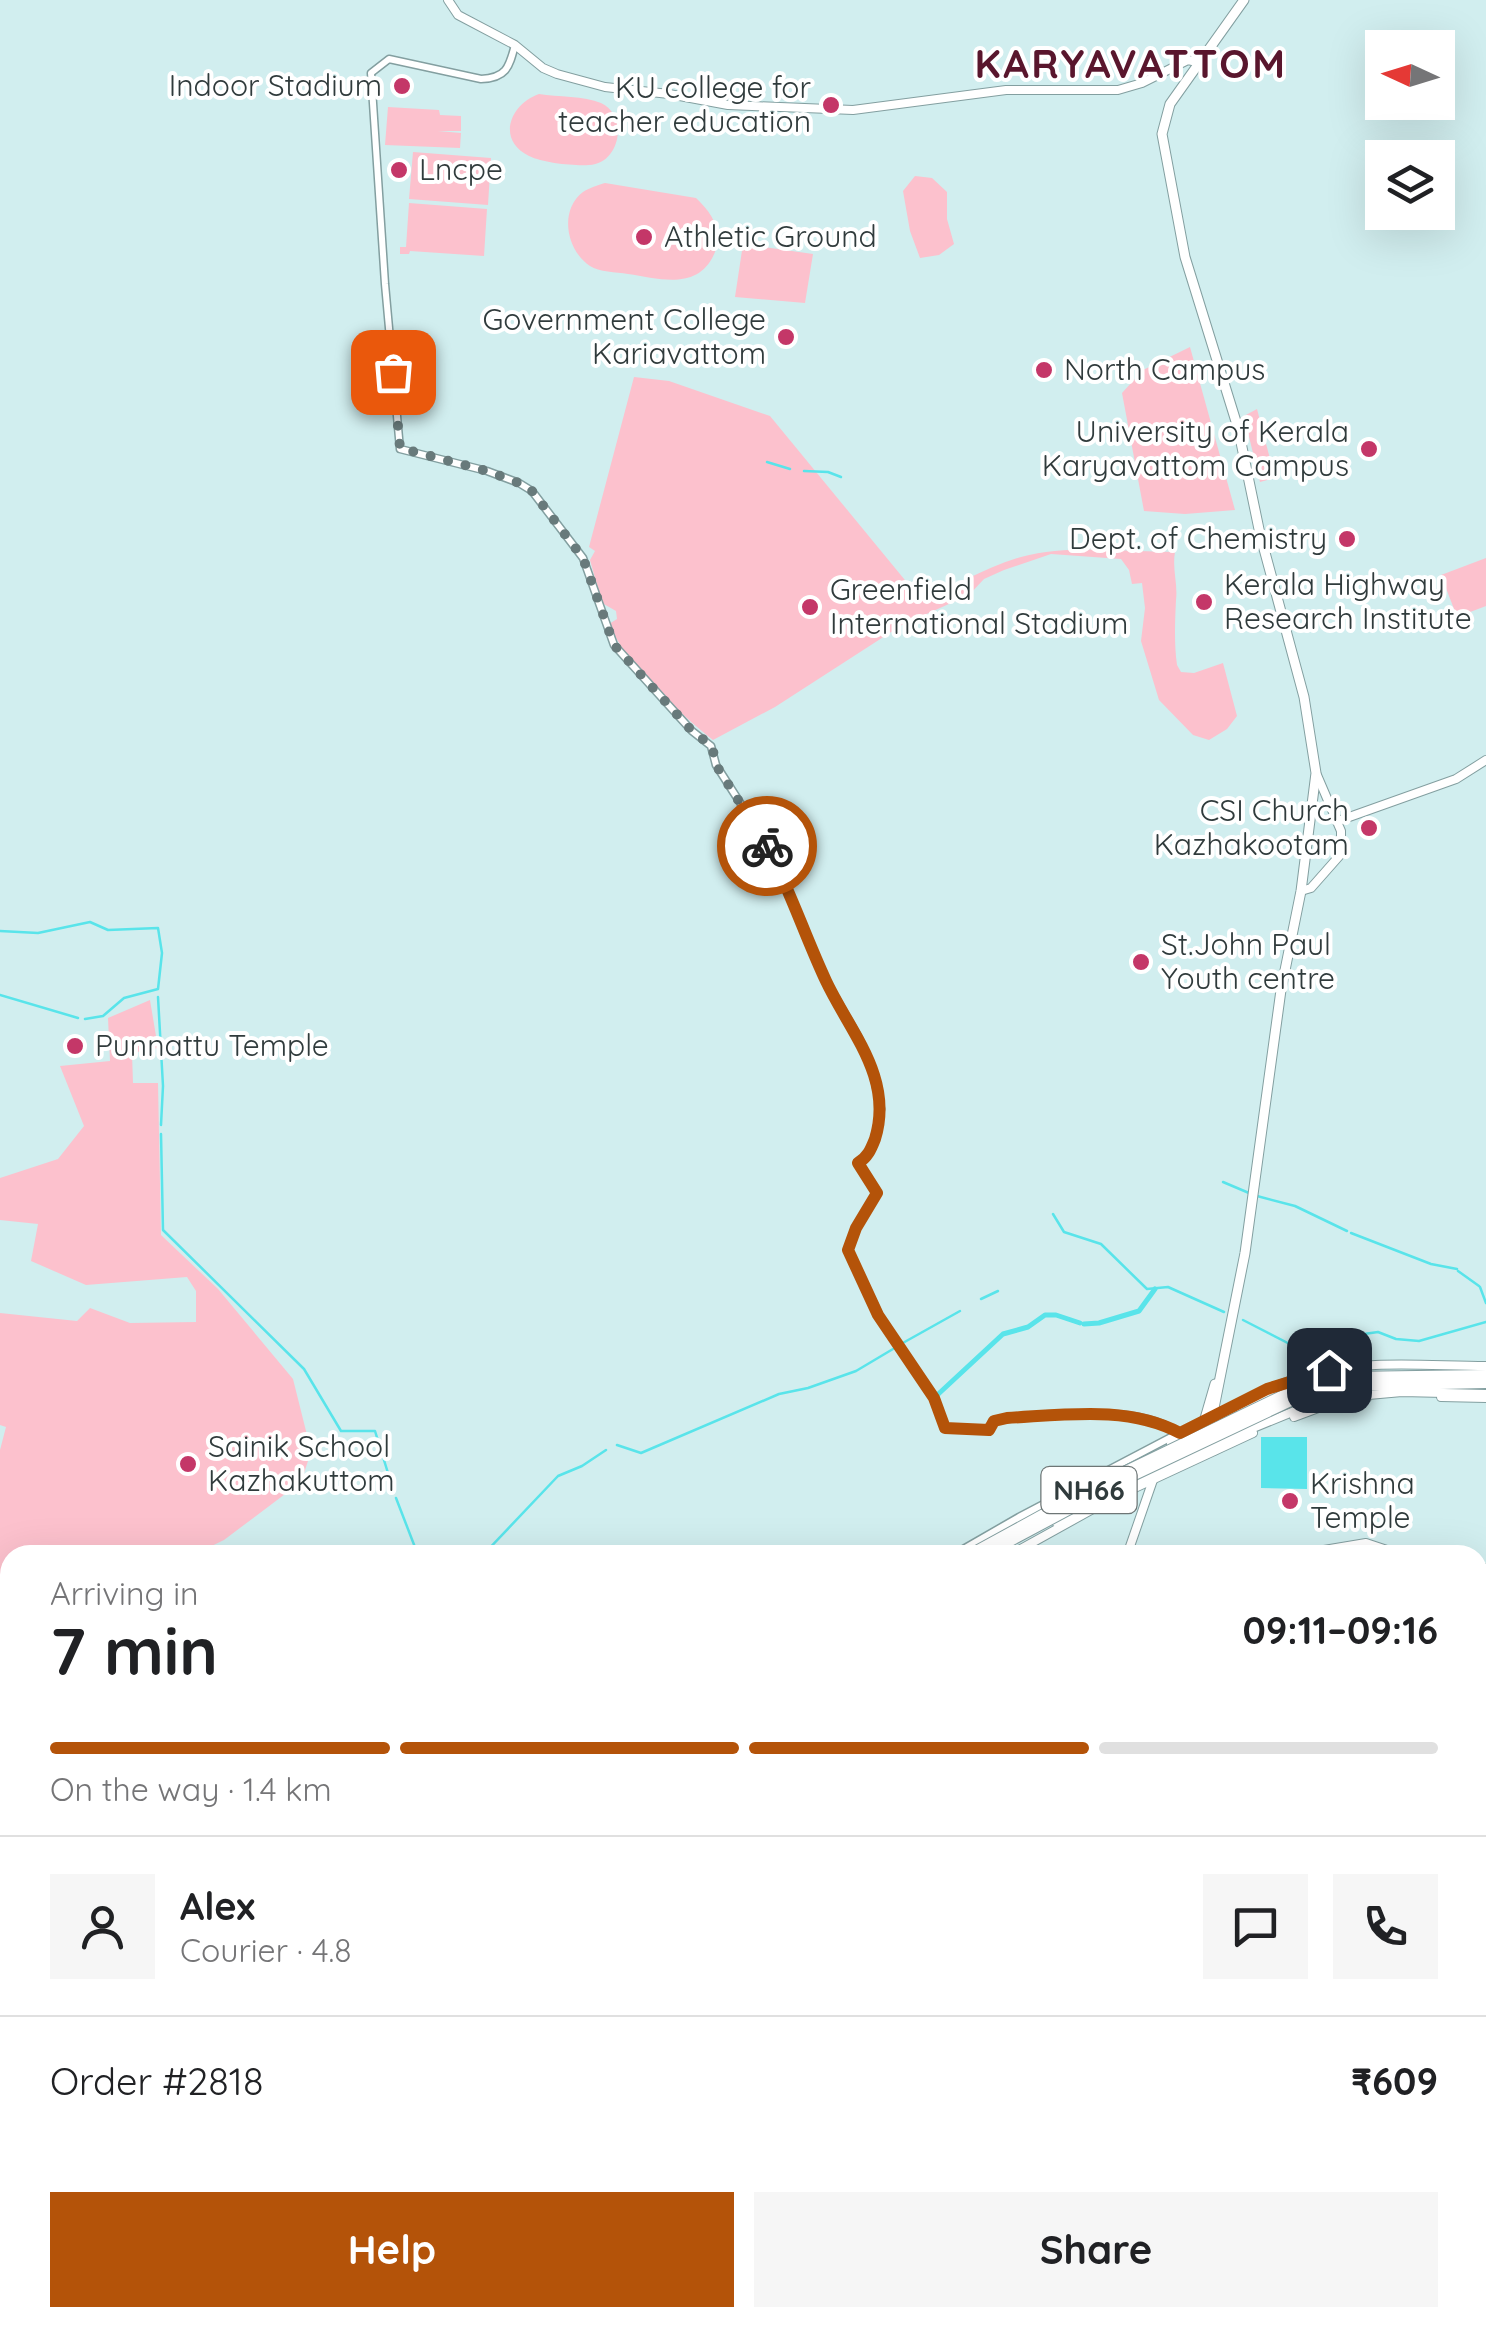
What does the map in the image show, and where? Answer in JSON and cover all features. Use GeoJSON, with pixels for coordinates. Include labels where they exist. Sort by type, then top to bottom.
{"type":"FeatureCollection","features":[{"type":"Feature","properties":{"kind":"highway","name":"NH66"},"geometry":{"type":"LineString","coordinates":[[987,1545],[1095,1486],[1292,1391],[1347,1377],[1486,1373]]}},
{"type":"Feature","properties":{"kind":"highway","name":"NH66"},"geometry":{"type":"LineString","coordinates":[[1003,1545],[1128,1478],[1294,1398],[1348,1386],[1486,1373]]}},
{"type":"Feature","properties":{"kind":"main road"},"geometry":{"type":"LineString","coordinates":[[448,0],[458,15],[515,45],[543,68],[557,74],[605,87],[728,105],[831,110],[1006,90],[1118,90],[1142,83],[1188,60],[1197,62]]}},
{"type":"Feature","properties":{"kind":"main road"},"geometry":{"type":"LineString","coordinates":[[1244,0],[1197,62],[1165,117],[1162,134],[1185,258],[1238,428],[1260,534],[1304,698],[1316,773],[1338,821],[1342,842],[1341,854],[1311,888],[1301,891]]}},
{"type":"Feature","properties":{"kind":"main road"},"geometry":{"type":"LineString","coordinates":[[1338,821],[1456,780],[1486,760]]}},
{"type":"Feature","properties":{"kind":"main road"},"geometry":{"type":"LineString","coordinates":[[1212,1449],[1212,1421],[1254,1195],[1280,990],[1301,891],[1316,773]]}},
{"type":"Feature","properties":{"kind":"main road"},"geometry":{"type":"LineString","coordinates":[[975,1545],[1267,1389],[1307,1375],[1351,1366],[1486,1373]]}},
{"type":"Feature","properties":{"kind":"main road"},"geometry":{"type":"LineString","coordinates":[[1028,1545],[1110,1498],[1324,1399],[1402,1392],[1486,1396]]}},
{"type":"Feature","properties":{"kind":"main road"},"geometry":{"type":"LineString","coordinates":[[1013,1545],[1120,1488],[1190,1460]]}},
{"type":"Feature","properties":{"kind":"main road"},"geometry":{"type":"LineString","coordinates":[[1130,1545],[1153,1480]]}},
{"type":"Feature","properties":{"kind":"street"},"geometry":{"type":"LineString","coordinates":[[515,45],[510,67],[502,76],[493,78],[465,76],[389,59],[371,73],[384,284],[400,448],[487,471],[532,491],[583,558],[614,645],[692,731],[712,746],[716,765],[762,837],[826,981],[860,1038],[871,1065],[881,1109],[873,1144],[866,1158],[858,1163],[877,1193],[848,1250],[878,1315],[934,1398],[945,1428],[989,1430],[994,1421],[1007,1418],[1108,1414],[1168,1426],[1181,1436],[1190,1460]]}},
{"type":"Feature","properties":{"kind":"shaded area"},"geometry":{"type":"Polygon","coordinates":[[[539,94],[587,99],[610,109],[618,128],[608,157],[589,165],[567,164],[535,158],[519,149],[510,132],[514,114],[539,94]]]}},
{"type":"Feature","properties":{"kind":"shaded area"},"geometry":{"type":"Polygon","coordinates":[[[388,107],[439,110],[440,115],[461,116],[461,131],[438,131],[461,133],[460,148],[385,145],[388,107]]]}},
{"type":"Feature","properties":{"kind":"shaded area"},"geometry":{"type":"Polygon","coordinates":[[[413,152],[491,158],[488,205],[409,199],[413,152]]]}},
{"type":"Feature","properties":{"kind":"shaded area"},"geometry":{"type":"Polygon","coordinates":[[[915,176],[932,178],[947,192],[947,219],[954,244],[939,255],[920,258],[910,231],[903,191],[915,176]]]}},
{"type":"Feature","properties":{"kind":"shaded area","name":"Athletic Ground"},"geometry":{"type":"Polygon","coordinates":[[[605,183],[696,198],[717,229],[715,252],[708,264],[699,273],[678,280],[608,272],[590,266],[575,250],[568,219],[575,200],[583,192],[605,183]]]}},
{"type":"Feature","properties":{"kind":"shaded area"},"geometry":{"type":"Polygon","coordinates":[[[409,203],[487,209],[484,256],[410,251],[400,254],[400,247],[406,247],[409,203]]]}},
{"type":"Feature","properties":{"kind":"shaded area"},"geometry":{"type":"Polygon","coordinates":[[[743,244],[813,254],[805,303],[735,297],[743,244]]]}},
{"type":"Feature","properties":{"kind":"shaded area"},"geometry":{"type":"Polygon","coordinates":[[[1190,347],[1235,510],[1185,514],[1144,511],[1122,393],[1143,370],[1190,347]]]}},
{"type":"Feature","properties":{"kind":"shaded area"},"geometry":{"type":"Polygon","coordinates":[[[634,377],[669,381],[770,416],[909,585],[914,602],[1007,561],[1040,553],[1175,552],[1177,665],[1181,672],[1194,673],[1223,663],[1237,716],[1227,729],[1209,740],[1193,735],[1159,700],[1141,641],[1145,608],[1142,583],[1132,584],[1121,559],[1051,554],[984,579],[969,595],[902,625],[775,707],[713,740],[640,672],[617,640],[609,624],[617,619],[616,611],[602,603],[590,560],[595,551],[589,547],[634,377]]]}},
{"type":"Feature","properties":{"kind":"shaded area"},"geometry":{"type":"Polygon","coordinates":[[[1257,409],[1275,478],[1260,482],[1244,416],[1257,409]]]}},
{"type":"Feature","properties":{"kind":"shaded area"},"geometry":{"type":"Polygon","coordinates":[[[1486,558],[1486,606],[1457,617],[1441,575],[1486,558]]]}},
{"type":"Feature","properties":{"kind":"shaded area","name":"Sainik School Kazhakuttom"},"geometry":{"type":"Polygon","coordinates":[[[150,1000],[158,1048],[132,1053],[133,1083],[158,1083],[161,1235],[218,1289],[293,1379],[308,1439],[308,1461],[301,1482],[214,1545],[0,1545],[0,1450],[6,1427],[0,1425],[0,1313],[77,1321],[90,1308],[130,1323],[196,1322],[196,1291],[187,1277],[86,1285],[31,1261],[38,1224],[0,1220],[0,1178],[58,1159],[84,1126],[60,1066],[110,1061],[108,1018],[150,1000]]]}},
{"type":"Feature","properties":{"kind":"water"},"geometry":{"type":"Polygon","coordinates":[[[1261,1437],[1307,1437],[1307,1489],[1261,1488],[1261,1437]]]}},
{"type":"Feature","properties":{"kind":"waterway"},"geometry":{"type":"LineString","coordinates":[[767,462],[790,469]]}},
{"type":"Feature","properties":{"kind":"waterway"},"geometry":{"type":"LineString","coordinates":[[804,471],[841,477]]}},
{"type":"Feature","properties":{"kind":"waterway"},"geometry":{"type":"LineString","coordinates":[[0,931],[38,933],[90,922],[108,930],[158,928],[162,953],[158,989],[124,998],[103,1016],[85,1019]]}},
{"type":"Feature","properties":{"kind":"waterway"},"geometry":{"type":"LineString","coordinates":[[0,995],[78,1018]]}},
{"type":"Feature","properties":{"kind":"waterway"},"geometry":{"type":"LineString","coordinates":[[158,997],[161,1125]]}},
{"type":"Feature","properties":{"kind":"waterway"},"geometry":{"type":"LineString","coordinates":[[161,1134],[163,1230],[304,1369],[341,1431],[375,1431],[392,1486]]}},
{"type":"Feature","properties":{"kind":"waterway"},"geometry":{"type":"LineString","coordinates":[[1223,1182],[1249,1193]]}},
{"type":"Feature","properties":{"kind":"waterway"},"geometry":{"type":"LineString","coordinates":[[1257,1196],[1295,1206],[1347,1231]]}},
{"type":"Feature","properties":{"kind":"waterway"},"geometry":{"type":"LineString","coordinates":[[1053,1214],[1064,1232],[1101,1244],[1147,1289],[1168,1287],[1224,1312]]}},
{"type":"Feature","properties":{"kind":"waterway"},"geometry":{"type":"LineString","coordinates":[[1351,1233],[1431,1264],[1457,1269]]}},
{"type":"Feature","properties":{"kind":"waterway"},"geometry":{"type":"LineString","coordinates":[[1458,1271],[1479,1286]]}},
{"type":"Feature","properties":{"kind":"waterway"},"geometry":{"type":"LineString","coordinates":[[1480,1287],[1486,1303]]}},
{"type":"Feature","properties":{"kind":"waterway"},"geometry":{"type":"LineString","coordinates":[[1084,1324],[1139,1311],[1155,1289]]}},
{"type":"Feature","properties":{"kind":"waterway"},"geometry":{"type":"LineString","coordinates":[[981,1299],[998,1291]]}},
{"type":"Feature","properties":{"kind":"waterway"},"geometry":{"type":"LineString","coordinates":[[901,1344],[960,1311]]}},
{"type":"Feature","properties":{"kind":"waterway"},"geometry":{"type":"LineString","coordinates":[[934,1398],[1003,1334],[1028,1327],[1045,1315],[1080,1323]]}},
{"type":"Feature","properties":{"kind":"waterway"},"geometry":{"type":"LineString","coordinates":[[1243,1320],[1311,1355],[1350,1336],[1378,1332],[1419,1341],[1486,1322]]}},
{"type":"Feature","properties":{"kind":"waterway"},"geometry":{"type":"LineString","coordinates":[[617,1445],[641,1453],[779,1394],[856,1371],[893,1349]]}},
{"type":"Feature","properties":{"kind":"waterway"},"geometry":{"type":"LineString","coordinates":[[492,1545],[558,1476],[606,1450]]}},
{"type":"Feature","properties":{"kind":"waterway"},"geometry":{"type":"LineString","coordinates":[[396,1498],[414,1545]]}},
{"type":"Feature","properties":{"kind":"way so far"},"geometry":{"type":"LineString","coordinates":[[393,372],[400,448],[487,471],[532,491],[577,546],[614,645],[692,731],[712,746],[716,765],[767,846]]}},
{"type":"Feature","properties":{"kind":"place","name":"Indoor Stadium"},"geometry":{"type":"Point","coordinates":[402,86]}},
{"type":"Feature","properties":{"kind":"place","name":"KU college for teacher education"},"geometry":{"type":"Point","coordinates":[831,105]}},
{"type":"Feature","properties":{"kind":"place","name":"Lncpe"},"geometry":{"type":"Point","coordinates":[399,170]}},
{"type":"Feature","properties":{"kind":"place","name":"Athletic Ground"},"geometry":{"type":"Point","coordinates":[644,237]}},
{"type":"Feature","properties":{"kind":"place","name":"Government College Kariavattom"},"geometry":{"type":"Point","coordinates":[786,337]}},
{"type":"Feature","properties":{"kind":"place","name":"North Campus"},"geometry":{"type":"Point","coordinates":[1044,370]}},
{"type":"Feature","properties":{"kind":"place","name":"University of Kerala Karyavattom Campus"},"geometry":{"type":"Point","coordinates":[1369,449]}},
{"type":"Feature","properties":{"kind":"place","name":"Dept. of Chemistry"},"geometry":{"type":"Point","coordinates":[1347,539]}},
{"type":"Feature","properties":{"kind":"place","name":"Kerala Highway Research Institute"},"geometry":{"type":"Point","coordinates":[1204,602]}},
{"type":"Feature","properties":{"kind":"place","name":"Greenfield International Stadium"},"geometry":{"type":"Point","coordinates":[810,607]}},
{"type":"Feature","properties":{"kind":"place","name":"CSI Church Kazhakootam"},"geometry":{"type":"Point","coordinates":[1369,828]}},
{"type":"Feature","properties":{"kind":"place","name":"St.John Paul Youth centre"},"geometry":{"type":"Point","coordinates":[1141,962]}},
{"type":"Feature","properties":{"kind":"place","name":"Punnattu Temple"},"geometry":{"type":"Point","coordinates":[75,1046]}},
{"type":"Feature","properties":{"kind":"place","name":"Sainik School Kazhakuttom"},"geometry":{"type":"Point","coordinates":[188,1464]}},
{"type":"Feature","properties":{"kind":"place","name":"Krishna Temple"},"geometry":{"type":"Point","coordinates":[1290,1501]}},
{"type":"Feature","properties":{"kind":"district","name":"KARYAVATTOM"},"geometry":{"type":"Point","coordinates":[1131,64]}},
{"type":"Feature","properties":{"kind":"route"},"geometry":{"type":"LineString","coordinates":[[767,846],[826,981],[860,1038],[881,1109],[873,1144],[866,1158],[858,1163],[877,1193],[848,1250],[878,1315],[934,1398],[945,1428],[989,1430],[999,1419],[1108,1414],[1168,1426],[1180,1433],[1267,1389],[1329,1370]]}}]}
